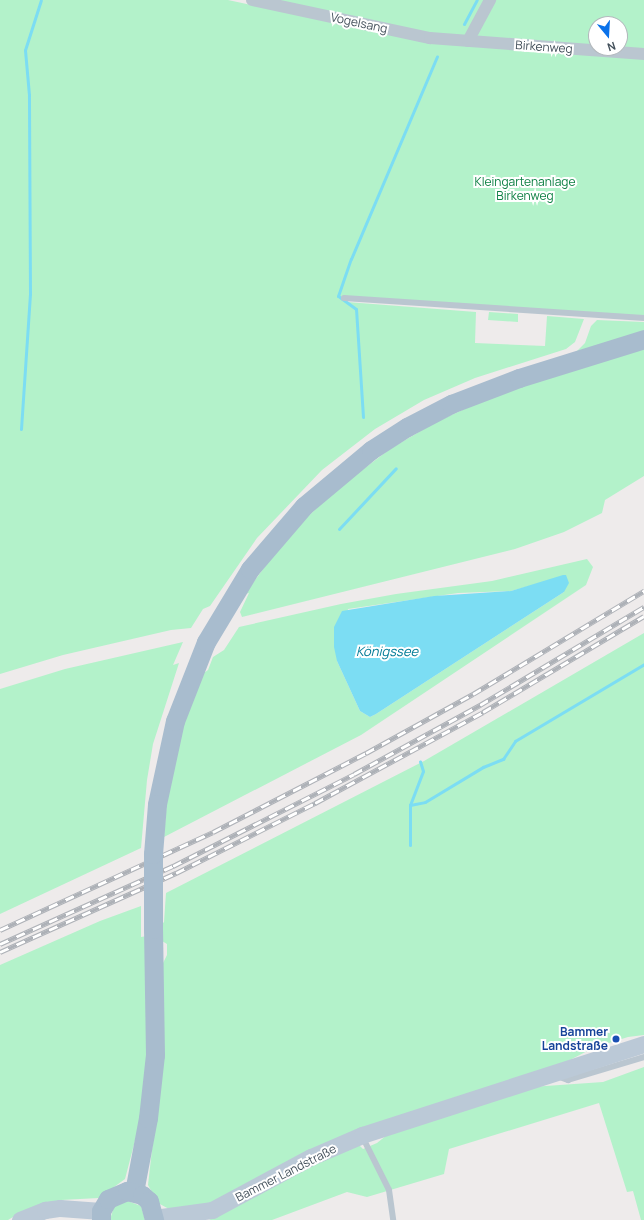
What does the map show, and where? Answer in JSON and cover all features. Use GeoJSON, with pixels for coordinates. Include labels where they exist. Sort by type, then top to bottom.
{"type":"FeatureCollection","features":[{"type":"Feature","properties":{"kind":"main road"},"geometry":{"type":"LineString","coordinates":[[134,1192],[148,1118],[154,1062],[153,929],[154,854],[157,804],[175,721],[200,656],[230,599],[262,553],[304,506],[342,472],[388,438],[428,415],[473,394],[644,339]]}},
{"type":"Feature","properties":{"kind":"main road","name":"Bammer Landstraße"},"geometry":{"type":"LineString","coordinates":[[154,1219],[212,1210],[305,1160],[362,1135],[553,1072],[644,1044]]}},
{"type":"Feature","properties":{"kind":"main road"},"geometry":{"type":"LineString","coordinates":[[20,1220],[45,1210],[60,1208],[101,1216],[114,1195],[134,1192],[149,1201],[154,1219]]}},
{"type":"Feature","properties":{"kind":"street","name":"Vogelsang"},"geometry":{"type":"LineString","coordinates":[[252,0],[430,38],[468,41]]}},
{"type":"Feature","properties":{"kind":"street"},"geometry":{"type":"LineString","coordinates":[[468,41],[490,0]]}},
{"type":"Feature","properties":{"kind":"street","name":"Birkenweg"},"geometry":{"type":"LineString","coordinates":[[468,41],[644,54]]}},
{"type":"Feature","properties":{"kind":"lane"},"geometry":{"type":"LineString","coordinates":[[344,298],[644,318]]}},
{"type":"Feature","properties":{"kind":"lane"},"geometry":{"type":"LineString","coordinates":[[553,1072],[558,1077],[568,1080],[644,1057]]}},
{"type":"Feature","properties":{"kind":"lane"},"geometry":{"type":"LineString","coordinates":[[362,1135],[389,1190],[393,1220]]}},
{"type":"Feature","properties":{"kind":"green space","name":"Kleingartenanlage Birkenweg"},"geometry":{"type":"Polygon","coordinates":[[[0,0],[228,0],[428,42],[588,55],[588,56],[644,59],[644,316],[347,297],[347,302],[476,312],[475,343],[545,346],[547,316],[584,319],[575,342],[566,349],[475,378],[424,400],[375,429],[322,470],[257,538],[210,606],[203,609],[191,628],[171,630],[63,655],[0,674],[0,0]]]}},
{"type":"Feature","properties":{"kind":"green space"},"geometry":{"type":"Polygon","coordinates":[[[273,0],[644,0],[644,49],[628,48],[628,16],[588,16],[588,45],[431,33],[273,0]]]}},
{"type":"Feature","properties":{"kind":"green space"},"geometry":{"type":"Polygon","coordinates":[[[489,312],[518,314],[518,322],[488,320],[489,312]]]}},
{"type":"Feature","properties":{"kind":"green space"},"geometry":{"type":"Polygon","coordinates":[[[597,320],[644,322],[644,333],[574,354],[585,343],[591,326],[597,320]]]}},
{"type":"Feature","properties":{"kind":"green space"},"geometry":{"type":"Polygon","coordinates":[[[644,349],[644,476],[605,500],[602,513],[564,532],[515,549],[242,617],[240,612],[249,593],[245,594],[274,554],[303,521],[337,489],[390,449],[436,422],[480,402],[529,384],[644,349]]]}},
{"type":"Feature","properties":{"kind":"green space"},"geometry":{"type":"Polygon","coordinates":[[[587,559],[593,567],[586,585],[361,735],[164,837],[168,787],[186,714],[201,675],[208,670],[213,657],[224,650],[239,627],[341,604],[396,594],[492,581],[587,559]],[[540,583],[511,591],[458,593],[348,609],[337,661],[360,711],[370,717],[564,592],[540,583]]]}},
{"type":"Feature","properties":{"kind":"green space"},"geometry":{"type":"Polygon","coordinates":[[[644,633],[644,1035],[628,1037],[593,1048],[570,1060],[208,1204],[169,1209],[158,1203],[148,1185],[162,1061],[164,1015],[162,965],[167,955],[167,944],[162,941],[162,924],[164,922],[166,893],[424,761],[644,633]]]}},
{"type":"Feature","properties":{"kind":"green space"},"geometry":{"type":"Polygon","coordinates":[[[183,642],[173,665],[179,663],[153,744],[147,780],[141,848],[0,914],[0,689],[65,669],[183,642]]]}},
{"type":"Feature","properties":{"kind":"green space"},"geometry":{"type":"Polygon","coordinates":[[[141,906],[141,937],[147,936],[148,1038],[143,1110],[125,1179],[99,1198],[61,1200],[23,1211],[8,1220],[0,1220],[0,965],[100,921],[141,906]]]}},
{"type":"Feature","properties":{"kind":"green space"},"geometry":{"type":"Polygon","coordinates":[[[644,1067],[644,1220],[641,1220],[633,1191],[627,1192],[599,1103],[449,1149],[444,1174],[367,1197],[347,1192],[272,1220],[209,1220],[312,1165],[359,1145],[363,1149],[377,1143],[387,1135],[531,1087],[603,1082],[644,1067]]]}},
{"type":"Feature","properties":{"kind":"green space"},"geometry":{"type":"Polygon","coordinates":[[[125,1200],[141,1206],[145,1220],[110,1220],[114,1206],[125,1200]]]}},
{"type":"Feature","properties":{"kind":"water","name":"Königssee"},"geometry":{"type":"Polygon","coordinates":[[[566,575],[569,583],[564,592],[376,714],[370,717],[360,711],[337,661],[334,647],[334,627],[342,611],[434,596],[511,591],[566,575]]]}},
{"type":"Feature","properties":{"kind":"waterway"},"geometry":{"type":"LineString","coordinates":[[21,429],[30,294],[29,95],[25,50],[41,0]]}},
{"type":"Feature","properties":{"kind":"waterway"},"geometry":{"type":"LineString","coordinates":[[464,24],[477,0]]}},
{"type":"Feature","properties":{"kind":"waterway"},"geometry":{"type":"LineString","coordinates":[[363,417],[356,309],[338,296],[351,259],[437,56]]}},
{"type":"Feature","properties":{"kind":"waterway"},"geometry":{"type":"LineString","coordinates":[[339,529],[396,468]]}},
{"type":"Feature","properties":{"kind":"waterway"},"geometry":{"type":"LineString","coordinates":[[410,805],[425,802],[483,767],[503,759],[515,741],[644,664]]}},
{"type":"Feature","properties":{"kind":"waterway"},"geometry":{"type":"LineString","coordinates":[[410,845],[410,805],[423,771],[420,761]]}},
{"type":"Feature","properties":{"kind":"railway"},"geometry":{"type":"LineString","coordinates":[[0,930],[213,832],[366,753],[473,694],[644,591]]}},
{"type":"Feature","properties":{"kind":"railway"},"geometry":{"type":"LineString","coordinates":[[0,944],[173,866],[354,774],[480,705],[644,607]]}},
{"type":"Feature","properties":{"kind":"railway"},"geometry":{"type":"LineString","coordinates":[[0,952],[176,873],[315,803],[483,712],[644,616]]}},
{"type":"Feature","properties":{"kind":"place","name":"Bammer Landstraße"},"geometry":{"type":"Point","coordinates":[616,1039]}}]}
